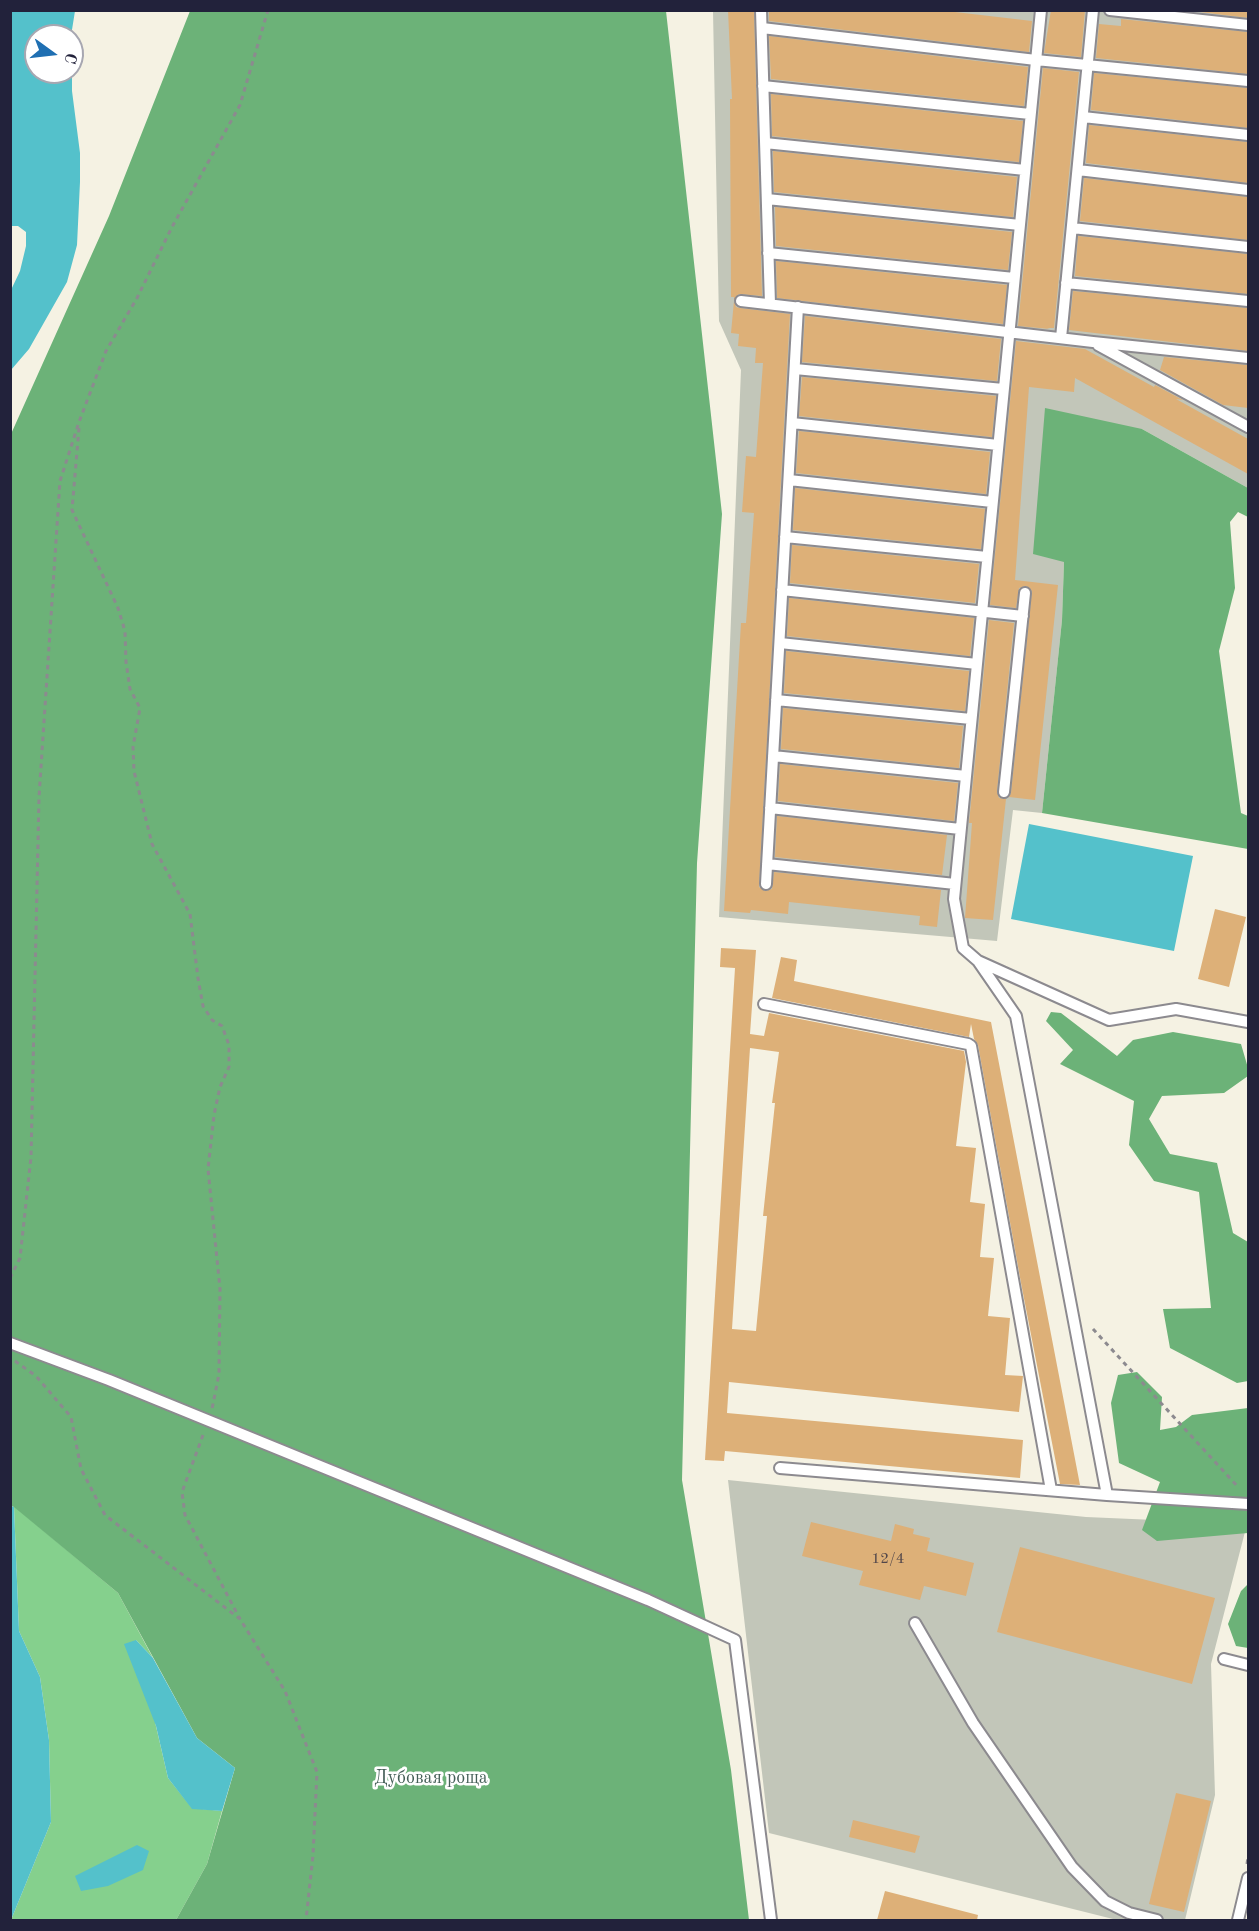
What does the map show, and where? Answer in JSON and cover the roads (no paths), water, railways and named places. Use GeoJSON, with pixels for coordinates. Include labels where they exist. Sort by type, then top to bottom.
{"type":"FeatureCollection","features":[{"type":"Feature","properties":{"kind":"lane"},"geometry":{"type":"LineString","coordinates":[[761,10],[770,304]]}},
{"type":"Feature","properties":{"kind":"lane"},"geometry":{"type":"LineString","coordinates":[[1041,10],[954,899],[963,948],[978,961],[1016,1016],[1107,1495]]}},
{"type":"Feature","properties":{"kind":"lane"},"geometry":{"type":"LineString","coordinates":[[1061,338],[1093,10]]}},
{"type":"Feature","properties":{"kind":"lane"},"geometry":{"type":"LineString","coordinates":[[1110,10],[1248,25]]}},
{"type":"Feature","properties":{"kind":"lane"},"geometry":{"type":"LineString","coordinates":[[762,28],[1036,60],[1248,81]]}},
{"type":"Feature","properties":{"kind":"lane"},"geometry":{"type":"LineString","coordinates":[[763,86],[1030,114]]}},
{"type":"Feature","properties":{"kind":"lane"},"geometry":{"type":"LineString","coordinates":[[1083,117],[1248,135]]}},
{"type":"Feature","properties":{"kind":"lane"},"geometry":{"type":"LineString","coordinates":[[765,143],[1025,170]]}},
{"type":"Feature","properties":{"kind":"lane"},"geometry":{"type":"LineString","coordinates":[[1078,171],[1248,190]]}},
{"type":"Feature","properties":{"kind":"lane"},"geometry":{"type":"LineString","coordinates":[[767,199],[1020,225]]}},
{"type":"Feature","properties":{"kind":"lane"},"geometry":{"type":"LineString","coordinates":[[1072,228],[1248,247]]}},
{"type":"Feature","properties":{"kind":"lane"},"geometry":{"type":"LineString","coordinates":[[768,253],[1014,278]]}},
{"type":"Feature","properties":{"kind":"lane"},"geometry":{"type":"LineString","coordinates":[[1066,283],[1248,301]]}},
{"type":"Feature","properties":{"kind":"lane"},"geometry":{"type":"LineString","coordinates":[[741,301],[1248,358]]}},
{"type":"Feature","properties":{"kind":"lane"},"geometry":{"type":"LineString","coordinates":[[766,884],[798,307]]}},
{"type":"Feature","properties":{"kind":"lane"},"geometry":{"type":"LineString","coordinates":[[1093,342],[1248,427]]}},
{"type":"Feature","properties":{"kind":"lane"},"geometry":{"type":"LineString","coordinates":[[795,369],[1004,389]]}},
{"type":"Feature","properties":{"kind":"lane"},"geometry":{"type":"LineString","coordinates":[[1227,415],[1248,417]]}},
{"type":"Feature","properties":{"kind":"lane"},"geometry":{"type":"LineString","coordinates":[[792,423],[998,445]]}},
{"type":"Feature","properties":{"kind":"lane"},"geometry":{"type":"LineString","coordinates":[[789,480],[992,502]]}},
{"type":"Feature","properties":{"kind":"lane"},"geometry":{"type":"LineString","coordinates":[[785,537],[987,557]]}},
{"type":"Feature","properties":{"kind":"lane"},"geometry":{"type":"LineString","coordinates":[[782,590],[1023,616]]}},
{"type":"Feature","properties":{"kind":"lane"},"geometry":{"type":"LineString","coordinates":[[1004,792],[1025,593]]}},
{"type":"Feature","properties":{"kind":"lane"},"geometry":{"type":"LineString","coordinates":[[780,643],[976,664]]}},
{"type":"Feature","properties":{"kind":"lane"},"geometry":{"type":"LineString","coordinates":[[776,700],[971,719]]}},
{"type":"Feature","properties":{"kind":"lane"},"geometry":{"type":"LineString","coordinates":[[773,756],[966,776]]}},
{"type":"Feature","properties":{"kind":"lane"},"geometry":{"type":"LineString","coordinates":[[770,808],[960,829]]}},
{"type":"Feature","properties":{"kind":"lane"},"geometry":{"type":"LineString","coordinates":[[767,864],[955,884]]}},
{"type":"Feature","properties":{"kind":"lane"},"geometry":{"type":"LineString","coordinates":[[978,961],[1109,1020],[1176,1010],[1248,1022]]}},
{"type":"Feature","properties":{"kind":"lane"},"geometry":{"type":"LineString","coordinates":[[764,1004],[971,1046],[1051,1490]]}},
{"type":"Feature","properties":{"kind":"lane"},"geometry":{"type":"LineString","coordinates":[[10,1343],[648,1600],[735,1640],[771,1920]]}},
{"type":"Feature","properties":{"kind":"lane"},"geometry":{"type":"LineString","coordinates":[[780,1468],[1107,1495],[1248,1504]]}},
{"type":"Feature","properties":{"kind":"lane"},"geometry":{"type":"LineString","coordinates":[[915,1623],[973,1723],[1072,1868],[1105,1901],[1129,1913],[1157,1920]]}},
{"type":"Feature","properties":{"kind":"lane"},"geometry":{"type":"LineString","coordinates":[[1224,1659],[1248,1665]]}},
{"type":"Feature","properties":{"kind":"lane"},"geometry":{"type":"LineString","coordinates":[[1238,1920],[1248,1879]]}},
{"type":"Feature","properties":{"kind":"water"},"geometry":{"type":"Polygon","coordinates":[[[11,10],[75,11],[73,24],[24,24],[24,84],[72,84],[80,153],[80,182],[77,245],[67,282],[29,349],[11,370],[11,290],[20,271],[26,246],[26,232],[18,226],[11,226],[11,10]]]}},
{"type":"Feature","properties":{"kind":"water"},"geometry":{"type":"Polygon","coordinates":[[[1029,824],[1193,856],[1174,951],[1011,919],[1029,824]]]}},
{"type":"Feature","properties":{"kind":"water"},"geometry":{"type":"Polygon","coordinates":[[[11,1506],[14,1507],[19,1631],[40,1677],[49,1740],[51,1822],[11,1920],[11,1506]]]}},
{"type":"Feature","properties":{"kind":"water"},"geometry":{"type":"Polygon","coordinates":[[[136,1640],[153,1658],[197,1738],[235,1768],[222,1811],[192,1809],[168,1778],[156,1726],[124,1644],[136,1640]]]}},
{"type":"Feature","properties":{"kind":"water"},"geometry":{"type":"Polygon","coordinates":[[[137,1845],[149,1851],[143,1870],[108,1886],[81,1891],[75,1876],[137,1845]]]}},
{"type":"Feature","properties":{"kind":"park label","name":"Дубовая роща"},"geometry":{"type":"Point","coordinates":[431,1778]}}]}
